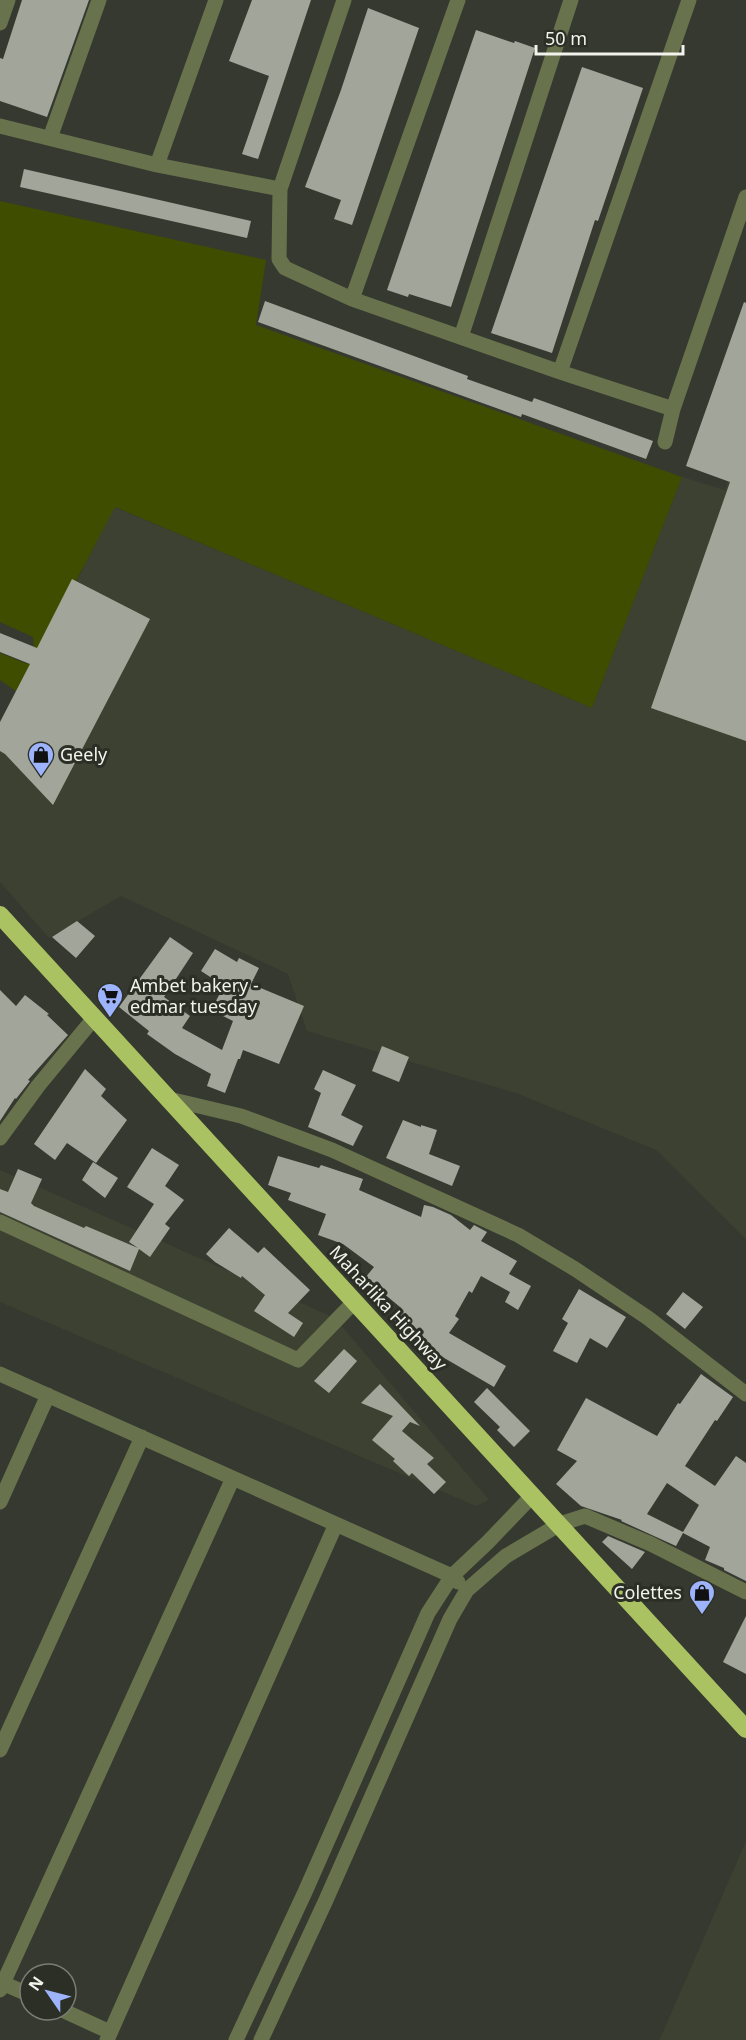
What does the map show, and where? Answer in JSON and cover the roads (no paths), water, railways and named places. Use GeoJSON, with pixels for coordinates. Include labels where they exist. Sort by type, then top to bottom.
{"type":"FeatureCollection","features":[{"type":"Feature","properties":{"kind":"highway","name":"Maharlika Highway"},"geometry":{"type":"LineString","coordinates":[[0,915],[746,1729]]}},
{"type":"Feature","properties":{"kind":"street"},"geometry":{"type":"LineString","coordinates":[[0,23],[8,0]]}},
{"type":"Feature","properties":{"kind":"street"},"geometry":{"type":"LineString","coordinates":[[50,138],[99,0]]}},
{"type":"Feature","properties":{"kind":"street"},"geometry":{"type":"LineString","coordinates":[[157,165],[216,0]]}},
{"type":"Feature","properties":{"kind":"street"},"geometry":{"type":"LineString","coordinates":[[344,0],[280,189],[279,259],[285,268],[352,299],[673,409]]}},
{"type":"Feature","properties":{"kind":"street"},"geometry":{"type":"LineString","coordinates":[[352,299],[458,0]]}},
{"type":"Feature","properties":{"kind":"street"},"geometry":{"type":"LineString","coordinates":[[461,337],[571,0]]}},
{"type":"Feature","properties":{"kind":"street"},"geometry":{"type":"LineString","coordinates":[[560,372],[689,0]]}},
{"type":"Feature","properties":{"kind":"street"},"geometry":{"type":"LineString","coordinates":[[0,126],[157,165],[280,189]]}},
{"type":"Feature","properties":{"kind":"street"},"geometry":{"type":"LineString","coordinates":[[664,442],[673,409],[746,197]]}},
{"type":"Feature","properties":{"kind":"street"},"geometry":{"type":"LineString","coordinates":[[0,1138],[38,1086],[95,1017]]}},
{"type":"Feature","properties":{"kind":"street"},"geometry":{"type":"LineString","coordinates":[[169,1099],[241,1116],[332,1150],[518,1235],[648,1318],[746,1394]]}},
{"type":"Feature","properties":{"kind":"street"},"geometry":{"type":"LineString","coordinates":[[0,1222],[298,1360],[354,1302]]}},
{"type":"Feature","properties":{"kind":"street"},"geometry":{"type":"LineString","coordinates":[[0,1374],[452,1576],[467,1590]]}},
{"type":"Feature","properties":{"kind":"street"},"geometry":{"type":"LineString","coordinates":[[0,1502],[48,1395]]}},
{"type":"Feature","properties":{"kind":"street"},"geometry":{"type":"LineString","coordinates":[[0,1750],[142,1437]]}},
{"type":"Feature","properties":{"kind":"street"},"geometry":{"type":"LineString","coordinates":[[18,1991],[1,1985],[232,1478]]}},
{"type":"Feature","properties":{"kind":"street"},"geometry":{"type":"LineString","coordinates":[[236,2040],[305,1892],[428,1613],[452,1576],[532,1495]]}},
{"type":"Feature","properties":{"kind":"street"},"geometry":{"type":"LineString","coordinates":[[261,2040],[326,1900],[450,1619],[467,1590],[506,1557],[560,1524],[585,1516],[651,1544],[746,1592]]}},
{"type":"Feature","properties":{"kind":"street"},"geometry":{"type":"LineString","coordinates":[[78,2019],[109,2036],[336,1524]]}},
{"type":"Feature","properties":{"kind":"place","name":"Geely"},"geometry":{"type":"Point","coordinates":[41,778]}},
{"type":"Feature","properties":{"kind":"place","name":"Ambet bakery - edmar tuesday"},"geometry":{"type":"Point","coordinates":[110,1019]}},
{"type":"Feature","properties":{"kind":"place","name":"Colettes"},"geometry":{"type":"Point","coordinates":[702,1616]}}]}
